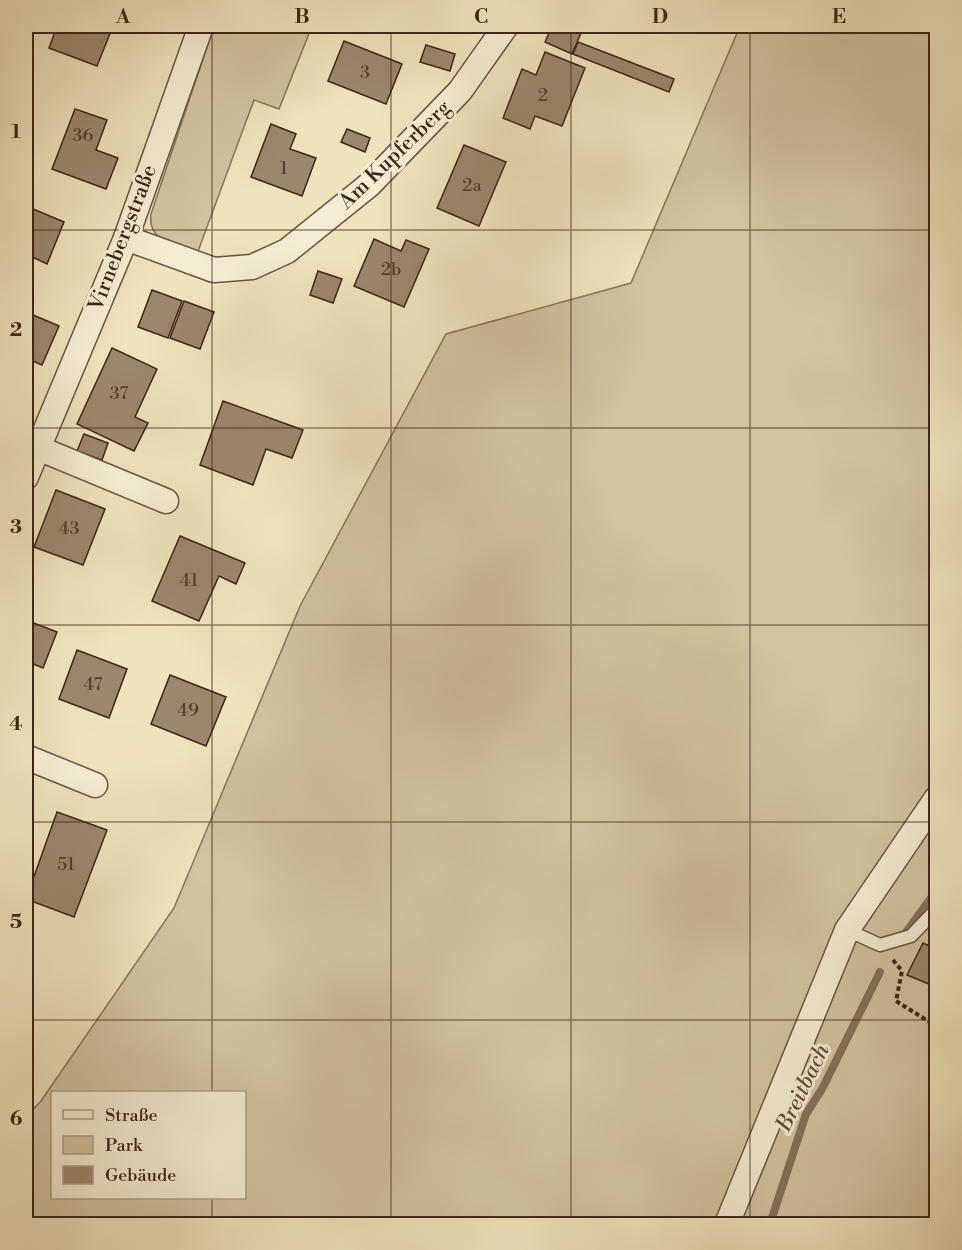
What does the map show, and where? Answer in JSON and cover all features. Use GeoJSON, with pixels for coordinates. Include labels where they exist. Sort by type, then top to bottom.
{"type":"FeatureCollection","features":[{"type":"Feature","properties":{"kind":"street","name":"Virnebergstraße"},"geometry":{"type":"LineString","coordinates":[[26,477],[126,238],[201,26]]}},
{"type":"Feature","properties":{"kind":"street","name":"Am Kupferberg"},"geometry":{"type":"LineString","coordinates":[[126,238],[214,270],[252,267],[287,251],[369,185],[386,168],[460,91],[506,26]]}},
{"type":"Feature","properties":{"kind":"street"},"geometry":{"type":"LineString","coordinates":[[38,448],[166,501]]}},
{"type":"Feature","properties":{"kind":"street"},"geometry":{"type":"LineString","coordinates":[[26,757],[94,784]]}},
{"type":"Feature","properties":{"kind":"street"},"geometry":{"type":"LineString","coordinates":[[727,1224],[847,930],[936,799]]}},
{"type":"Feature","properties":{"kind":"lane"},"geometry":{"type":"LineString","coordinates":[[847,930],[880,945],[911,936],[936,910]]}},
{"type":"Feature","properties":{"kind":"path"},"geometry":{"type":"LineString","coordinates":[[880,945],[902,971],[896,1000],[936,1026]]}},
{"type":"Feature","properties":{"kind":"green space"},"geometry":{"type":"Polygon","coordinates":[[[214,26],[312,26],[279,109],[254,100],[197,254],[158,237],[151,223],[151,214],[214,26]]]}},
{"type":"Feature","properties":{"kind":"green space"},"geometry":{"type":"Polygon","coordinates":[[[740,26],[936,26],[936,1224],[26,1224],[26,1117],[41,1101],[174,908],[300,606],[446,334],[631,283],[740,26]]]}},
{"type":"Feature","properties":{"kind":"building"},"geometry":{"type":"Polygon","coordinates":[[[57,26],[113,26],[97,66],[49,48],[57,26]]]}},
{"type":"Feature","properties":{"kind":"building"},"geometry":{"type":"Polygon","coordinates":[[[552,26],[584,26],[572,54],[545,42],[552,26]]]}},
{"type":"Feature","properties":{"kind":"building"},"geometry":{"type":"Polygon","coordinates":[[[344,41],[402,64],[386,104],[328,81],[344,41]]]}},
{"type":"Feature","properties":{"kind":"building"},"geometry":{"type":"Polygon","coordinates":[[[578,42],[674,79],[669,92],[573,54],[578,42]]]}},
{"type":"Feature","properties":{"kind":"building"},"geometry":{"type":"Polygon","coordinates":[[[426,45],[455,54],[450,71],[420,62],[426,45]]]}},
{"type":"Feature","properties":{"kind":"building"},"geometry":{"type":"Polygon","coordinates":[[[545,52],[585,68],[562,126],[535,116],[530,129],[503,118],[522,69],[536,75],[545,52]]]}},
{"type":"Feature","properties":{"kind":"building"},"geometry":{"type":"Polygon","coordinates":[[[75,109],[107,120],[96,150],[118,158],[106,189],[52,169],[75,109]]]}},
{"type":"Feature","properties":{"kind":"building"},"geometry":{"type":"Polygon","coordinates":[[[271,124],[296,134],[290,149],[316,158],[302,196],[251,177],[271,124]]]}},
{"type":"Feature","properties":{"kind":"building"},"geometry":{"type":"Polygon","coordinates":[[[347,129],[370,138],[365,152],[341,142],[347,129]]]}},
{"type":"Feature","properties":{"kind":"building"},"geometry":{"type":"Polygon","coordinates":[[[464,145],[506,162],[479,226],[437,208],[464,145]]]}},
{"type":"Feature","properties":{"kind":"building"},"geometry":{"type":"Polygon","coordinates":[[[26,206],[64,222],[47,264],[26,254],[26,206]]]}},
{"type":"Feature","properties":{"kind":"building"},"geometry":{"type":"Polygon","coordinates":[[[374,239],[401,251],[406,240],[429,249],[404,307],[354,286],[374,239]]]}},
{"type":"Feature","properties":{"kind":"building"},"geometry":{"type":"Polygon","coordinates":[[[318,271],[342,279],[333,303],[310,295],[318,271]]]}},
{"type":"Feature","properties":{"kind":"building"},"geometry":{"type":"Polygon","coordinates":[[[152,290],[182,301],[168,338],[138,327],[152,290]]]}},
{"type":"Feature","properties":{"kind":"building"},"geometry":{"type":"Polygon","coordinates":[[[184,301],[214,312],[200,349],[170,338],[184,301]]]}},
{"type":"Feature","properties":{"kind":"building"},"geometry":{"type":"Polygon","coordinates":[[[26,312],[59,326],[42,365],[26,358],[26,312]]]}},
{"type":"Feature","properties":{"kind":"building"},"geometry":{"type":"Polygon","coordinates":[[[112,348],[157,369],[135,417],[148,423],[134,451],[77,424],[112,348]]]}},
{"type":"Feature","properties":{"kind":"building"},"geometry":{"type":"Polygon","coordinates":[[[223,401],[303,430],[292,458],[266,449],[253,485],[200,465],[223,401]]]}},
{"type":"Feature","properties":{"kind":"building"},"geometry":{"type":"Polygon","coordinates":[[[84,434],[108,443],[102,460],[77,451],[84,434]]]}},
{"type":"Feature","properties":{"kind":"building"},"geometry":{"type":"Polygon","coordinates":[[[56,490],[105,509],[83,565],[34,547],[56,490]]]}},
{"type":"Feature","properties":{"kind":"building"},"geometry":{"type":"Polygon","coordinates":[[[180,536],[245,563],[236,584],[219,576],[199,621],[152,601],[180,536]]]}},
{"type":"Feature","properties":{"kind":"building"},"geometry":{"type":"Polygon","coordinates":[[[26,620],[57,632],[43,668],[26,661],[26,620]]]}},
{"type":"Feature","properties":{"kind":"building"},"geometry":{"type":"Polygon","coordinates":[[[77,650],[127,669],[109,718],[59,699],[77,650]]]}},
{"type":"Feature","properties":{"kind":"building"},"geometry":{"type":"Polygon","coordinates":[[[170,675],[226,697],[206,746],[151,724],[170,675]]]}},
{"type":"Feature","properties":{"kind":"building"},"geometry":{"type":"Polygon","coordinates":[[[57,812],[107,830],[74,917],[26,899],[57,812]]]}},
{"type":"Feature","properties":{"kind":"building"},"geometry":{"type":"Polygon","coordinates":[[[923,943],[936,949],[936,987],[907,975],[923,943]]]}},
{"type":"Feature","properties":{"kind":"waterway","name":"Breitbach"},"geometry":{"type":"LineString","coordinates":[[904,935],[936,891]]}},
{"type":"Feature","properties":{"kind":"waterway","name":"Breitbach"},"geometry":{"type":"LineString","coordinates":[[770,1224],[806,1114],[822,1089],[880,972]]}}]}
